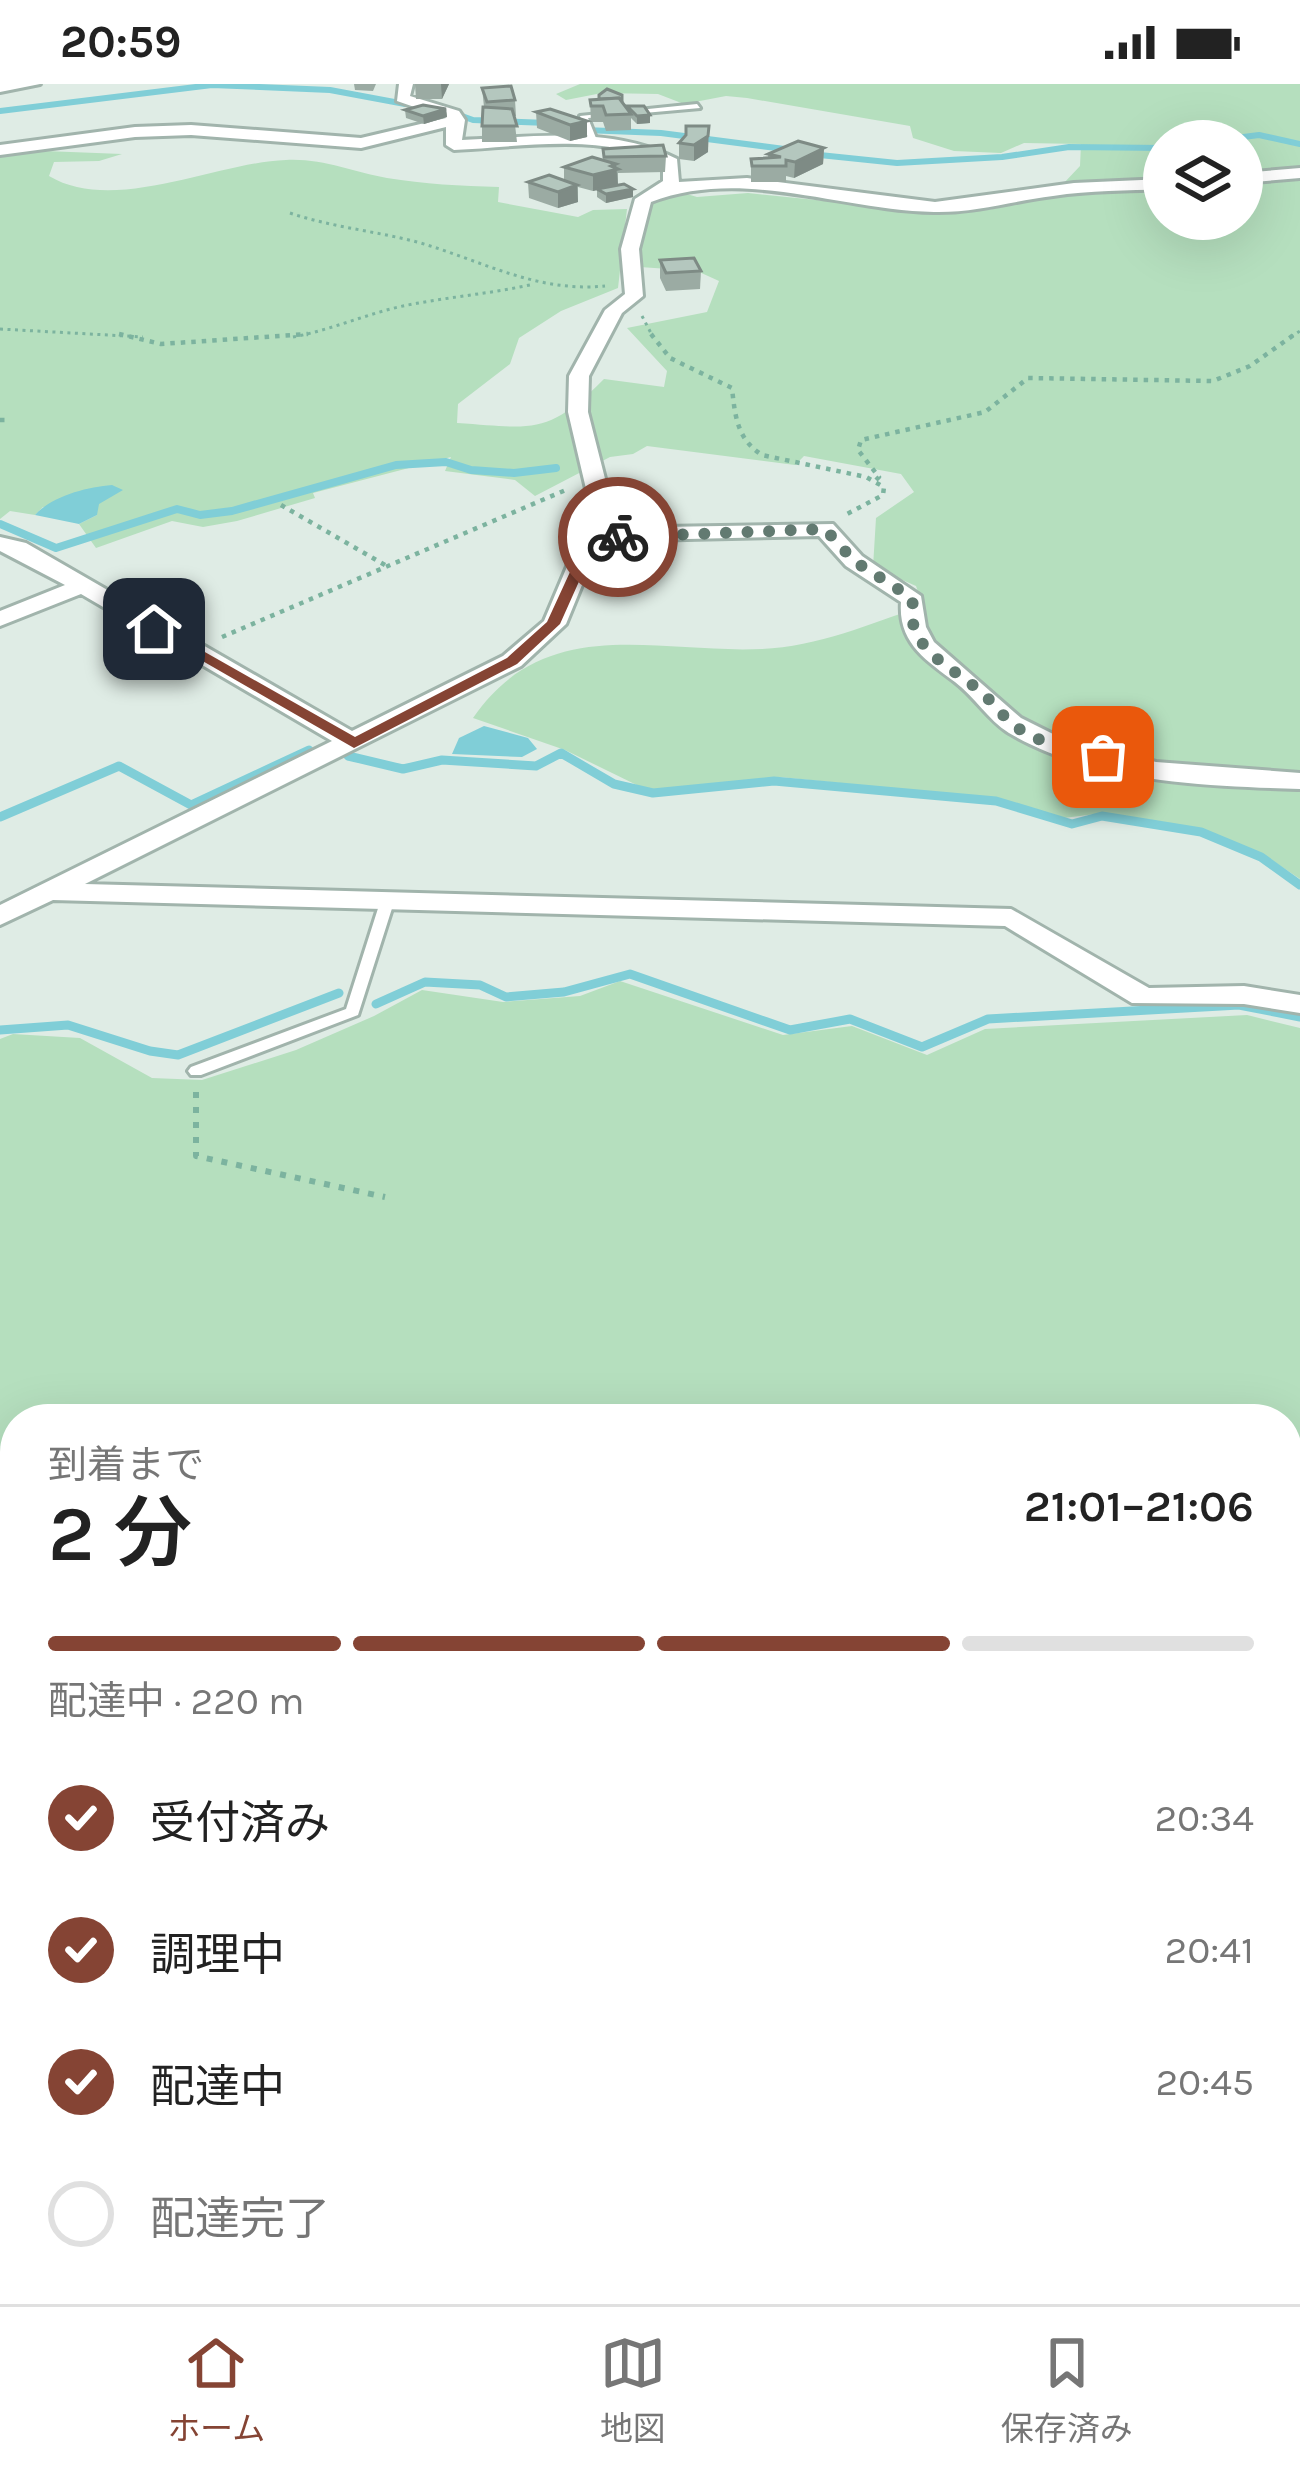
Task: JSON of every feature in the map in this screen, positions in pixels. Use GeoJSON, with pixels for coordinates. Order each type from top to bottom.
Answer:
{"type":"FeatureCollection","features":[{"type":"Feature","properties":{"kind":"street"},"geometry":{"type":"LineString","coordinates":[[0,88],[33,84]]}},
{"type":"Feature","properties":{"kind":"street"},"geometry":{"type":"LineString","coordinates":[[406,84],[402,98],[444,109],[457,120]]}},
{"type":"Feature","properties":{"kind":"street"},"geometry":{"type":"LineString","coordinates":[[0,916],[512,661],[554,624],[602,510],[578,412],[579,376],[614,310],[633,288],[630,248],[643,199],[671,182],[674,167],[663,155],[592,135],[454,145],[457,120]]}},
{"type":"Feature","properties":{"kind":"street"},"geometry":{"type":"LineString","coordinates":[[0,150],[172,131],[277,133],[361,143],[457,120]]}},
{"type":"Feature","properties":{"kind":"street"},"geometry":{"type":"LineString","coordinates":[[1263,176],[1300,173]]}},
{"type":"Feature","properties":{"kind":"street"},"geometry":{"type":"LineString","coordinates":[[664,188],[774,186],[931,207],[971,206],[1078,188],[1143,185]]}},
{"type":"Feature","properties":{"kind":"street"},"geometry":{"type":"LineString","coordinates":[[593,535],[825,529],[854,561],[913,601],[909,620],[920,644],[998,706],[1015,726],[1064,748],[1142,767],[1300,781]]}},
{"type":"Feature","properties":{"kind":"street"},"geometry":{"type":"LineString","coordinates":[[0,544],[18,548],[354,743]]}},
{"type":"Feature","properties":{"kind":"street"},"geometry":{"type":"LineString","coordinates":[[0,619],[82,586]]}},
{"type":"Feature","properties":{"kind":"street"},"geometry":{"type":"LineString","coordinates":[[46,892],[1011,918],[1143,997],[1244,995],[1300,1004]]}},
{"type":"Feature","properties":{"kind":"lane"},"geometry":{"type":"LineString","coordinates":[[592,135],[584,116],[592,113],[697,106]]}},
{"type":"Feature","properties":{"kind":"lane"},"geometry":{"type":"LineString","coordinates":[[196,1071],[353,1012],[388,899]]}},
{"type":"Feature","properties":{"kind":"path"},"geometry":{"type":"LineString","coordinates":[[290,213],[322,225],[411,240],[534,284],[633,288],[659,350],[695,375],[732,388],[739,435],[748,447],[762,455],[876,480],[884,487],[883,495],[825,529]]}},
{"type":"Feature","properties":{"kind":"path"},"geometry":{"type":"LineString","coordinates":[[0,329],[137,335],[160,344],[284,339],[339,328],[401,306],[472,298],[534,284]]}},
{"type":"Feature","properties":{"kind":"path"},"geometry":{"type":"LineString","coordinates":[[876,480],[879,477],[858,450],[861,440],[986,412],[1028,378],[1213,381],[1250,366],[1300,331]]}},
{"type":"Feature","properties":{"kind":"path"},"geometry":{"type":"LineString","coordinates":[[190,650],[594,479]]}},
{"type":"Feature","properties":{"kind":"path"},"geometry":{"type":"LineString","coordinates":[[281,505],[385,565]]}},
{"type":"Feature","properties":{"kind":"path"},"geometry":{"type":"LineString","coordinates":[[196,1071],[196,1156],[385,1197]]}},
{"type":"Feature","properties":{"kind":"green space"},"geometry":{"type":"Polygon","coordinates":[[[580,84],[1300,84],[1300,879],[1264,855],[1203,829],[1103,813],[1064,818],[998,799],[780,777],[649,791],[565,750],[473,718],[502,685],[534,663],[569,651],[643,645],[783,647],[844,633],[923,606],[916,586],[873,567],[876,518],[914,492],[901,474],[804,456],[795,465],[647,446],[633,454],[610,457],[535,496],[515,480],[445,471],[451,457],[313,493],[315,498],[237,521],[203,527],[172,521],[96,548],[79,524],[97,515],[43,507],[35,515],[10,511],[0,519],[0,153],[36,147],[122,154],[99,161],[54,162],[49,176],[75,187],[104,190],[299,160],[401,180],[499,187],[498,202],[578,217],[593,210],[627,209],[618,288],[561,311],[519,338],[510,364],[458,404],[457,423],[504,426],[553,419],[604,379],[664,387],[667,371],[627,328],[707,312],[719,281],[697,271],[640,267],[637,242],[648,202],[680,192],[697,197],[748,193],[925,211],[988,210],[1077,191],[1063,184],[1080,166],[1081,144],[1024,143],[1001,153],[954,151],[913,138],[910,126],[747,98],[726,96],[684,104],[658,94],[602,93],[566,100],[556,94],[580,84]]]}},
{"type":"Feature","properties":{"kind":"green space"},"geometry":{"type":"Polygon","coordinates":[[[620,981],[783,1035],[852,1026],[927,1055],[985,1029],[1247,1015],[1300,1028],[1300,1404],[0,1404],[0,1039],[13,1034],[80,1038],[152,1078],[202,1080],[296,1050],[422,990],[503,1002],[580,996],[620,981]]]}},
{"type":"Feature","properties":{"kind":"water"},"geometry":{"type":"Polygon","coordinates":[[[112,485],[123,490],[99,504],[97,515],[79,524],[35,515],[70,494],[112,485]]]}},
{"type":"Feature","properties":{"kind":"water"},"geometry":{"type":"Polygon","coordinates":[[[484,726],[528,738],[537,749],[522,757],[452,754],[459,738],[484,726]]]}},
{"type":"Feature","properties":{"kind":"building"},"geometry":{"type":"Polygon","coordinates":[[[511,86],[515,100],[487,102],[482,88],[511,86]]]}},
{"type":"Feature","properties":{"kind":"building"},"geometry":{"type":"Polygon","coordinates":[[[607,89],[622,95],[622,102],[599,99],[607,89]]]}},
{"type":"Feature","properties":{"kind":"building"},"geometry":{"type":"Polygon","coordinates":[[[619,98],[631,114],[606,115],[603,106],[591,106],[590,100],[619,98]]]}},
{"type":"Feature","properties":{"kind":"building"},"geometry":{"type":"Polygon","coordinates":[[[423,105],[446,109],[423,116],[405,110],[423,105]]]}},
{"type":"Feature","properties":{"kind":"building"},"geometry":{"type":"Polygon","coordinates":[[[627,106],[644,106],[650,115],[637,116],[627,106]]]}},
{"type":"Feature","properties":{"kind":"building"},"geometry":{"type":"Polygon","coordinates":[[[483,107],[512,109],[517,126],[482,126],[483,107]]]}},
{"type":"Feature","properties":{"kind":"building"},"geometry":{"type":"Polygon","coordinates":[[[550,109],[587,121],[570,125],[536,112],[550,109]]]}},
{"type":"Feature","properties":{"kind":"building"},"geometry":{"type":"Polygon","coordinates":[[[686,126],[709,126],[708,136],[694,145],[679,143],[686,126]]]}},
{"type":"Feature","properties":{"kind":"building"},"geometry":{"type":"Polygon","coordinates":[[[798,141],[824,148],[795,162],[786,160],[786,166],[752,166],[751,159],[781,157],[768,154],[798,141]]]}},
{"type":"Feature","properties":{"kind":"building"},"geometry":{"type":"Polygon","coordinates":[[[663,145],[666,156],[604,157],[603,149],[663,145]]]}},
{"type":"Feature","properties":{"kind":"building"},"geometry":{"type":"Polygon","coordinates":[[[592,157],[616,164],[611,166],[618,169],[593,175],[564,167],[592,157]]]}},
{"type":"Feature","properties":{"kind":"building"},"geometry":{"type":"Polygon","coordinates":[[[549,175],[577,185],[558,192],[528,182],[549,175]]]}},
{"type":"Feature","properties":{"kind":"building"},"geometry":{"type":"Polygon","coordinates":[[[624,184],[633,189],[606,194],[597,189],[624,184]]]}},
{"type":"Feature","properties":{"kind":"building"},"geometry":{"type":"Polygon","coordinates":[[[694,258],[701,271],[666,273],[660,260],[694,258]]]}},
{"type":"Feature","properties":{"kind":"waterway"},"geometry":{"type":"LineString","coordinates":[[0,111],[212,85],[330,90],[405,104]]}},
{"type":"Feature","properties":{"kind":"waterway"},"geometry":{"type":"LineString","coordinates":[[426,103],[473,120],[548,123]]}},
{"type":"Feature","properties":{"kind":"waterway"},"geometry":{"type":"LineString","coordinates":[[584,130],[661,133],[792,150]]}},
{"type":"Feature","properties":{"kind":"waterway"},"geometry":{"type":"LineString","coordinates":[[1263,136],[1300,144]]}},
{"type":"Feature","properties":{"kind":"waterway"},"geometry":{"type":"LineString","coordinates":[[810,154],[897,163],[1002,157],[1069,147],[1143,148]]}},
{"type":"Feature","properties":{"kind":"waterway"},"geometry":{"type":"LineString","coordinates":[[0,524],[56,548],[177,509],[200,515],[232,511],[396,465],[446,462],[471,470],[514,473],[556,468]]}},
{"type":"Feature","properties":{"kind":"waterway"},"geometry":{"type":"LineString","coordinates":[[0,817],[119,766],[191,805],[309,750]]}},
{"type":"Feature","properties":{"kind":"waterway"},"geometry":{"type":"LineString","coordinates":[[348,756],[403,769],[442,760],[536,766],[561,753],[614,784],[653,793],[774,781],[996,801],[1072,824],[1102,816],[1201,832],[1261,857],[1300,885]]}},
{"type":"Feature","properties":{"kind":"waterway"},"geometry":{"type":"LineString","coordinates":[[376,1004],[425,982],[480,985],[506,997],[564,992],[630,974],[790,1030],[850,1019],[922,1047],[988,1019],[1239,1005],[1300,1017]]}},
{"type":"Feature","properties":{"kind":"waterway"},"geometry":{"type":"LineString","coordinates":[[0,1030],[68,1025],[178,1055],[339,993]]}},
{"type":"Feature","properties":{"kind":"way so far"},"geometry":{"type":"LineString","coordinates":[[618,537],[825,529],[854,561],[913,601],[909,620],[920,644],[998,706],[1015,726],[1064,748],[1103,757]]}},
{"type":"Feature","properties":{"kind":"route"},"geometry":{"type":"LineString","coordinates":[[154,629],[354,743],[512,661],[554,624],[593,535],[618,537]]}}]}
